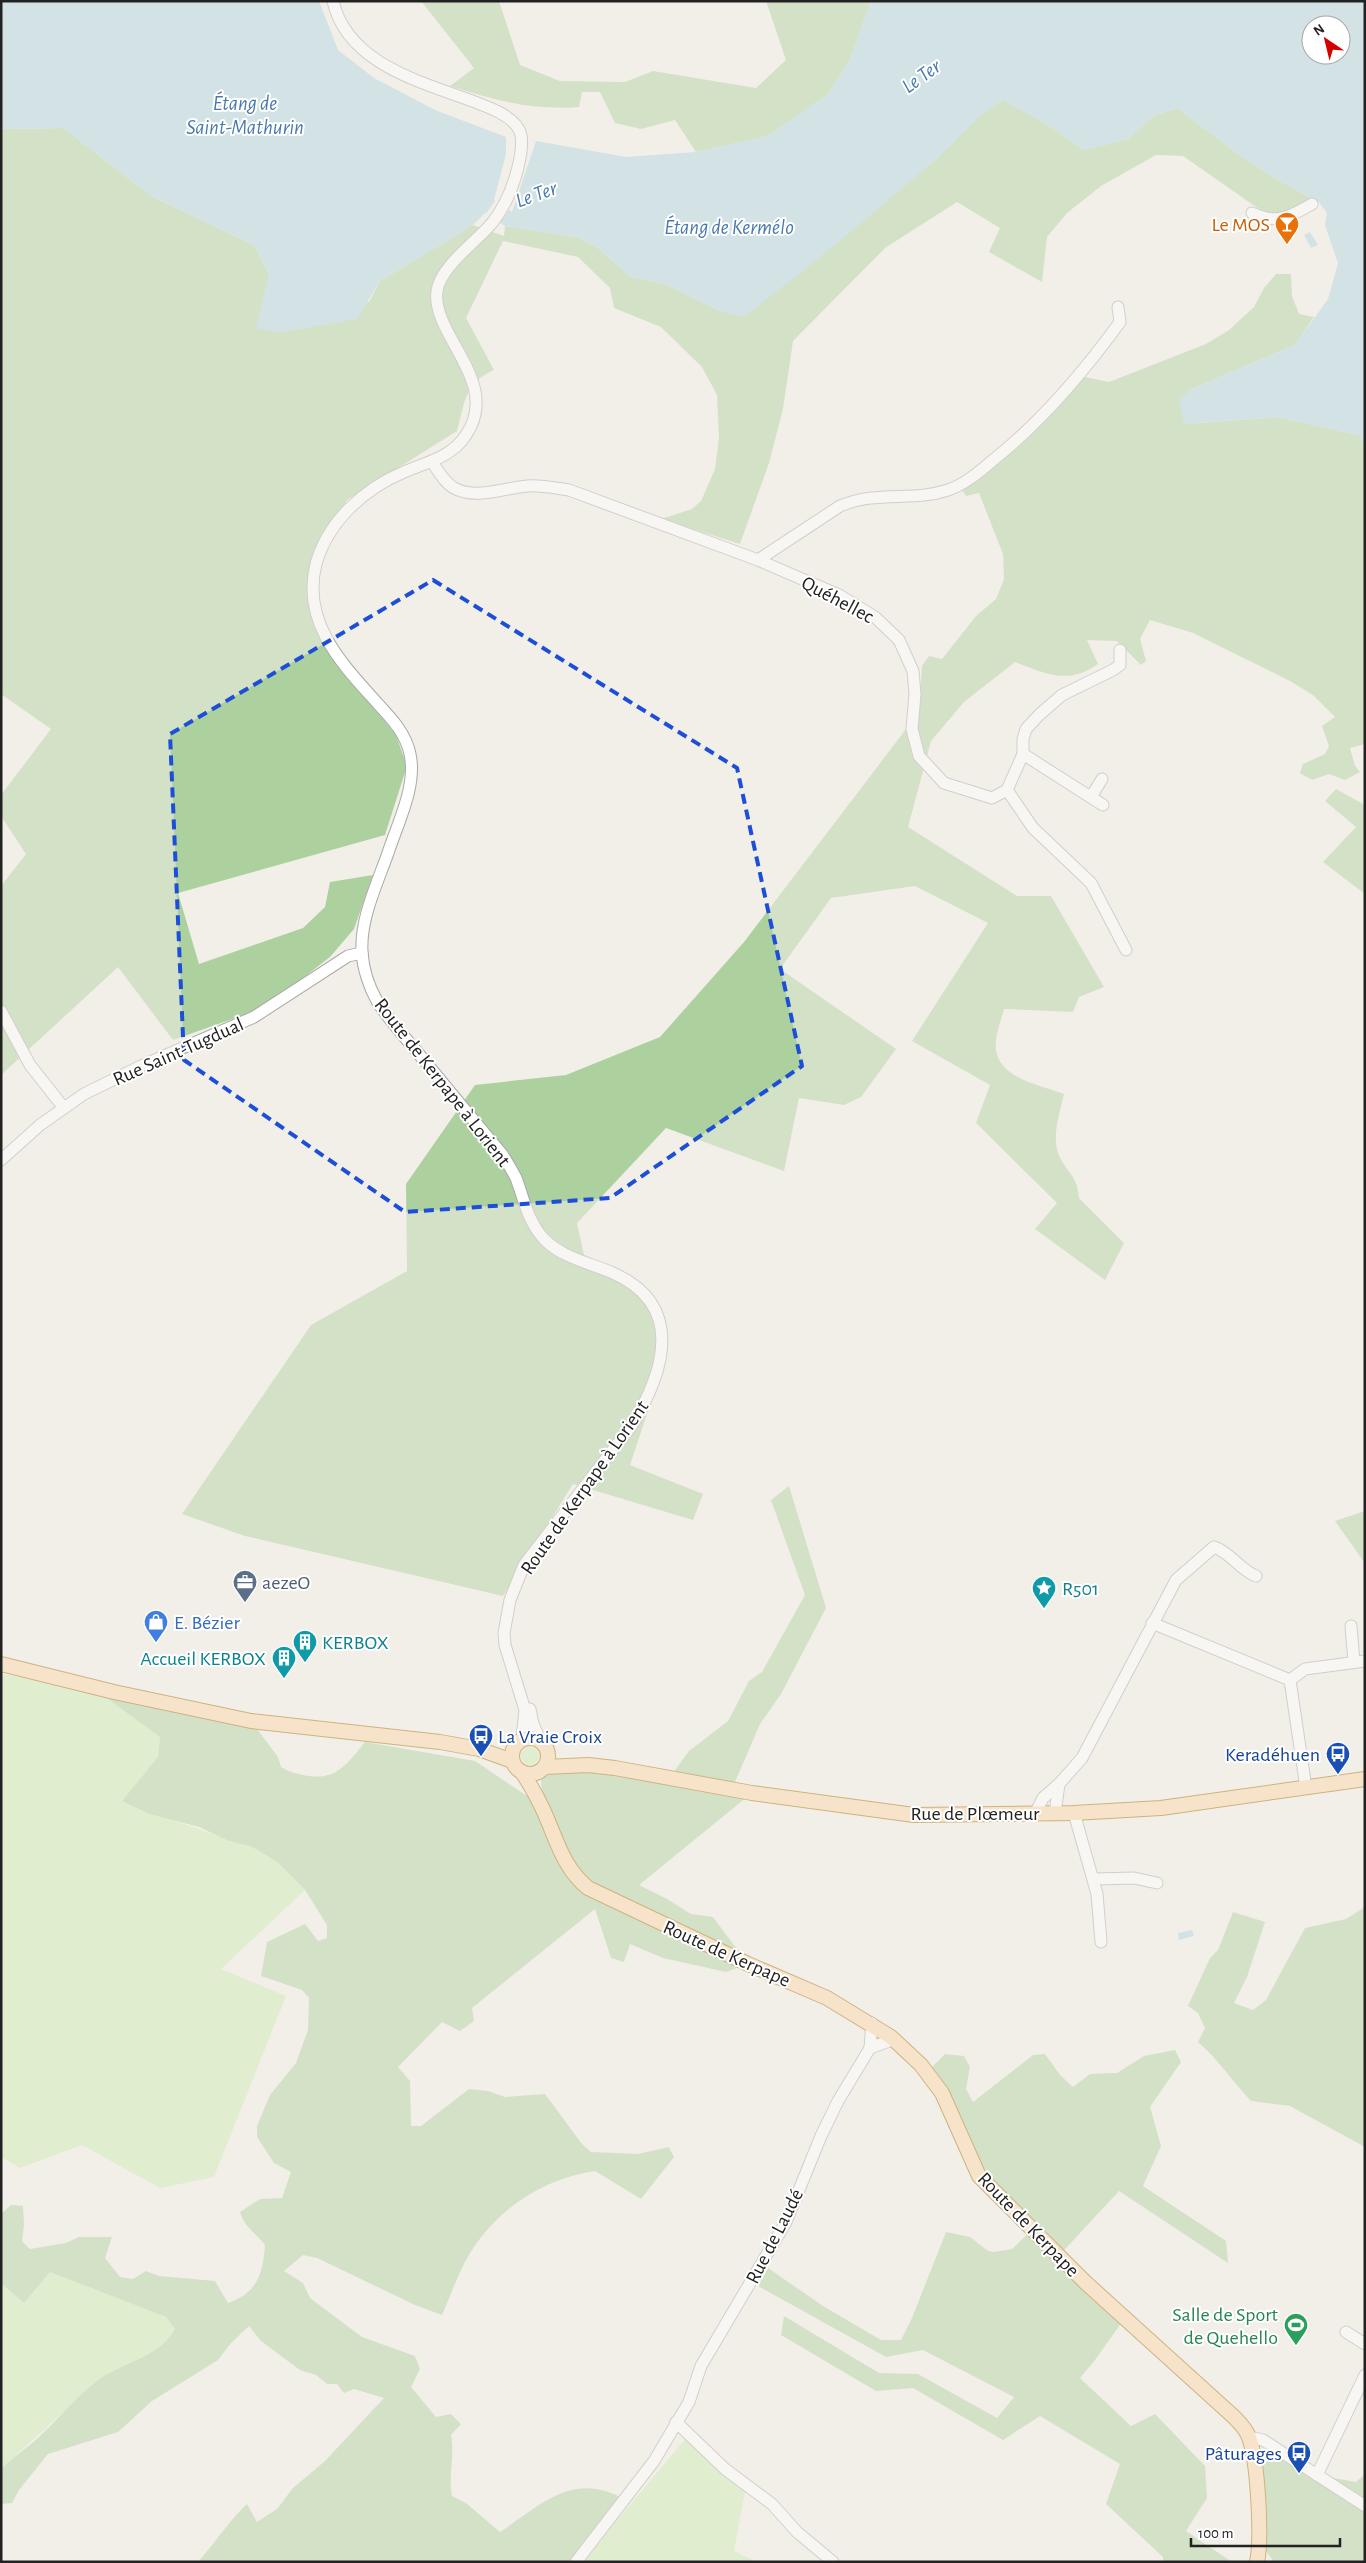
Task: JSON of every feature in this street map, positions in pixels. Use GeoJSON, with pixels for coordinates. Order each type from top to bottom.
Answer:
{"type":"FeatureCollection","features":[{"type":"Feature","properties":{"kind":"main road"},"geometry":{"type":"LineString","coordinates":[[1,1664],[114,1692],[250,1721],[479,1748],[512,1761],[522,1772],[534,1774],[542,1770],[548,1762],[544,1744],[528,1738],[479,1748]]}},
{"type":"Feature","properties":{"kind":"main road"},"geometry":{"type":"LineString","coordinates":[[512,1761],[513,1749],[519,1741]]}},
{"type":"Feature","properties":{"kind":"main road","name":"Rue de Plœmeur"},"geometry":{"type":"LineString","coordinates":[[544,1744],[588,1765]]}},
{"type":"Feature","properties":{"kind":"main road","name":"Rue de Plœmeur"},"geometry":{"type":"LineString","coordinates":[[542,1770],[588,1765],[615,1768],[823,1804],[914,1815],[1055,1814],[1161,1808],[1365,1779]]}},
{"type":"Feature","properties":{"kind":"main road","name":"Route de Kerpape"},"geometry":{"type":"LineString","coordinates":[[540,1803],[537,1790],[542,1770]]}},
{"type":"Feature","properties":{"kind":"main road","name":"Route de Kerpape"},"geometry":{"type":"LineString","coordinates":[[522,1772],[540,1803],[565,1861],[573,1873],[588,1888],[748,1964],[827,1998],[872,2023],[892,2037],[922,2065],[942,2093],[979,2176],[1086,2282],[1234,2417],[1249,2437],[1259,2516],[1260,2542],[1257,2562]]}},
{"type":"Feature","properties":{"kind":"street","name":"Route de Kerpape à Lorient"},"geometry":{"type":"LineString","coordinates":[[333,1],[336,15],[352,41],[377,63],[442,91],[497,109],[512,119],[520,131],[521,151],[513,185],[505,204],[494,221],[447,269],[440,280],[436,292],[440,312],[465,363],[476,399],[473,422],[464,440],[444,456],[385,482],[355,503],[333,528],[324,542],[313,580],[315,610],[322,634],[348,670],[395,723],[405,740],[411,757],[410,787],[365,921],[362,953],[368,982],[377,1001],[502,1154],[515,1176],[530,1219],[543,1238],[566,1254],[632,1284],[650,1301],[659,1321],[663,1352],[646,1402],[632,1425],[524,1565],[510,1600],[504,1633],[505,1644],[525,1710],[519,1741]]}},
{"type":"Feature","properties":{"kind":"street"},"geometry":{"type":"LineString","coordinates":[[1252,213],[1266,220],[1289,217],[1312,204]]}},
{"type":"Feature","properties":{"kind":"street"},"geometry":{"type":"LineString","coordinates":[[758,560],[840,506],[852,501],[883,495],[933,493],[957,486],[971,478],[1040,420],[1120,322],[1118,307]]}},
{"type":"Feature","properties":{"kind":"street","name":"Quéhellec"},"geometry":{"type":"LineString","coordinates":[[432,462],[452,487],[460,491],[479,493],[544,486],[569,490],[758,560],[839,596],[875,617],[899,640],[913,670],[915,694],[912,729],[919,756],[944,783],[992,798],[1007,790]]}},
{"type":"Feature","properties":{"kind":"street"},"geometry":{"type":"LineString","coordinates":[[1120,650],[1120,664],[1113,670],[1062,694],[1026,729],[1023,738],[1022,754],[1007,790],[1033,828],[1091,883],[1126,950]]}},
{"type":"Feature","properties":{"kind":"street"},"geometry":{"type":"LineString","coordinates":[[1022,754],[1102,805]]}},
{"type":"Feature","properties":{"kind":"street"},"geometry":{"type":"LineString","coordinates":[[1091,797],[1102,779]]}},
{"type":"Feature","properties":{"kind":"street","name":"Rue Saint-Tugdual"},"geometry":{"type":"LineString","coordinates":[[1,1160],[40,1125],[84,1094],[141,1066],[254,1017],[348,956],[362,953]]}},
{"type":"Feature","properties":{"kind":"street"},"geometry":{"type":"LineString","coordinates":[[1,1011],[30,1065],[64,1108]]}},
{"type":"Feature","properties":{"kind":"street"},"geometry":{"type":"LineString","coordinates":[[1035,1814],[1043,1798],[1059,1784],[1082,1758],[1090,1745],[1176,1580],[1214,1547],[1220,1549],[1245,1571],[1256,1576]]}},
{"type":"Feature","properties":{"kind":"street","name":"Route de Kerpape à Lorient"},"geometry":{"type":"LineString","coordinates":[[508,1613],[511,1644],[516,1666],[528,1698],[533,1724],[544,1744]]}},
{"type":"Feature","properties":{"kind":"street"},"geometry":{"type":"LineString","coordinates":[[1152,1623],[1290,1680]]}},
{"type":"Feature","properties":{"kind":"street"},"geometry":{"type":"LineString","coordinates":[[1290,1680],[1305,1669],[1360,1662],[1350,1626]]}},
{"type":"Feature","properties":{"kind":"street"},"geometry":{"type":"LineString","coordinates":[[1290,1680],[1306,1788]]}},
{"type":"Feature","properties":{"kind":"street"},"geometry":{"type":"LineString","coordinates":[[1055,1814],[1059,1784]]}},
{"type":"Feature","properties":{"kind":"street"},"geometry":{"type":"LineString","coordinates":[[1074,1813],[1094,1879],[1101,1942]]}},
{"type":"Feature","properties":{"kind":"street"},"geometry":{"type":"LineString","coordinates":[[1094,1879],[1134,1878],[1157,1883]]}},
{"type":"Feature","properties":{"kind":"street","name":"Rue de Laudé"},"geometry":{"type":"LineString","coordinates":[[576,2562],[654,2460],[689,2402],[701,2366],[786,2222],[821,2136],[838,2101],[870,2048],[872,2023]]}},
{"type":"Feature","properties":{"kind":"street"},"geometry":{"type":"LineString","coordinates":[[870,2048],[889,2041],[892,2037]]}},
{"type":"Feature","properties":{"kind":"street"},"geometry":{"type":"LineString","coordinates":[[1346,2332],[1365,2344]]}},
{"type":"Feature","properties":{"kind":"street"},"geometry":{"type":"LineString","coordinates":[[1317,2475],[1365,2375]]}},
{"type":"Feature","properties":{"kind":"street"},"geometry":{"type":"LineString","coordinates":[[676,2422],[725,2469],[772,2504],[797,2532],[833,2562]]}},
{"type":"Feature","properties":{"kind":"street"},"geometry":{"type":"LineString","coordinates":[[1249,2437],[1263,2440],[1365,2506]]}},
{"type":"Feature","properties":{"kind":"street"},"geometry":{"type":"LineString","coordinates":[[1252,2454],[1276,2450]]}},
{"type":"Feature","properties":{"kind":"highlighted area"},"geometry":{"type":"Polygon","coordinates":[[[433,580],[737,768],[802,1066],[610,1198],[405,1212],[184,1060],[170,734],[433,580]]]}},
{"type":"Feature","properties":{"kind":"green space"},"geometry":{"type":"Polygon","coordinates":[[[421,1],[499,1],[520,65],[560,81],[625,82],[653,71],[756,88],[786,60],[766,1],[871,1],[850,59],[828,94],[768,136],[696,152],[675,120],[641,129],[615,123],[600,92],[582,92],[579,107],[562,108],[529,106],[498,100],[450,86],[474,68],[421,1]]]}},
{"type":"Feature","properties":{"kind":"green space"},"geometry":{"type":"Polygon","coordinates":[[[1003,100],[1045,123],[1084,150],[1128,139],[1153,116],[1177,108],[1245,159],[1317,201],[1306,203],[1289,217],[1269,216],[1183,156],[1156,155],[1101,186],[1067,213],[1047,237],[1042,282],[989,252],[1000,228],[957,202],[885,248],[793,341],[783,409],[769,463],[740,544],[661,519],[692,509],[701,501],[715,469],[719,438],[717,395],[702,367],[661,327],[614,308],[610,288],[578,257],[503,241],[466,318],[494,370],[484,375],[471,388],[464,403],[457,431],[347,500],[309,573],[317,628],[368,701],[396,735],[407,766],[385,835],[178,893],[199,964],[303,928],[325,907],[330,882],[373,875],[354,929],[330,957],[286,991],[255,1011],[173,1040],[118,967],[1,1075],[1,886],[26,854],[1,816],[1,795],[51,729],[1,694],[1,129],[63,128],[153,197],[254,245],[269,275],[257,327],[369,302],[380,281],[473,225],[504,236],[505,226],[577,237],[598,248],[631,277],[665,284],[722,312],[934,161],[983,112],[1003,100]]]}},
{"type":"Feature","properties":{"kind":"green space"},"geometry":{"type":"Polygon","coordinates":[[[1276,274],[1291,274],[1292,296],[1299,314],[1314,317],[1295,345],[1189,390],[1184,424],[1277,417],[1359,435],[1365,442],[1365,744],[1350,748],[1355,766],[1360,772],[1345,780],[1329,774],[1312,780],[1300,773],[1303,764],[1325,754],[1329,746],[1322,726],[1335,717],[1314,696],[1292,682],[1193,633],[1150,620],[1140,639],[1146,661],[1141,665],[1117,641],[1087,640],[1098,664],[1087,670],[1067,676],[1057,675],[1015,662],[964,702],[931,741],[908,827],[1017,896],[1051,896],[1104,987],[1079,997],[1073,1012],[1004,1009],[997,1035],[996,1050],[999,1060],[1013,1074],[1033,1084],[1064,1094],[1056,1131],[1058,1153],[1074,1179],[1079,1198],[1124,1243],[1105,1280],[1035,1229],[1057,1203],[976,1123],[990,1085],[912,1041],[988,923],[915,886],[831,898],[780,969],[896,1049],[861,1097],[844,1105],[799,1098],[784,1171],[666,1128],[577,1223],[584,1255],[640,1285],[661,1311],[660,1375],[630,1465],[703,1494],[693,1520],[573,1484],[503,1596],[245,1536],[182,1514],[311,1325],[407,1271],[406,1184],[475,1085],[566,1075],[660,1037],[744,942],[919,712],[922,666],[929,656],[942,659],[976,616],[996,599],[1004,579],[1003,554],[979,493],[966,496],[960,486],[1014,443],[1075,375],[1109,382],[1206,344],[1229,330],[1254,307],[1264,288],[1276,274]]]}},
{"type":"Feature","properties":{"kind":"green space"},"geometry":{"type":"Polygon","coordinates":[[[1336,789],[1365,805],[1365,894],[1323,862],[1356,827],[1325,801],[1336,789]]]}},
{"type":"Feature","properties":{"kind":"green space"},"geometry":{"type":"Polygon","coordinates":[[[789,1486],[826,1608],[781,1694],[760,1724],[732,1789],[752,1793],[639,1885],[691,1914],[713,1917],[748,1964],[726,1972],[663,1958],[630,1944],[624,1962],[611,1958],[595,1909],[472,2008],[474,2021],[460,2031],[442,2022],[398,2067],[410,2081],[411,2126],[421,2126],[469,2089],[488,2091],[505,2097],[545,2094],[582,2144],[591,2152],[638,2154],[669,2147],[674,2157],[641,2199],[595,2171],[553,2183],[533,2192],[515,2204],[483,2234],[471,2252],[460,2272],[442,2315],[415,2305],[317,2258],[303,2255],[284,2271],[303,2283],[310,2298],[362,2337],[415,2356],[420,2369],[411,2387],[436,2417],[451,2414],[461,2424],[451,2435],[452,2496],[466,2503],[500,2532],[544,2502],[559,2494],[573,2490],[589,2488],[606,2491],[624,2499],[576,2562],[198,2562],[247,2504],[257,2522],[277,2509],[293,2488],[325,2461],[384,2398],[354,2389],[344,2393],[337,2384],[327,2384],[316,2375],[300,2370],[261,2341],[249,2326],[231,2343],[218,2360],[152,2401],[118,2432],[48,2454],[19,2490],[12,2503],[1,2504],[1,2469],[37,2439],[97,2381],[160,2347],[175,2329],[166,2317],[50,2272],[24,2303],[1,2283],[1,2214],[11,2205],[23,2206],[24,2225],[22,2241],[30,2249],[66,2243],[79,2237],[112,2237],[105,2258],[120,2277],[133,2279],[146,2271],[159,2276],[215,2281],[228,2303],[246,2294],[257,2281],[265,2245],[247,2226],[240,2212],[260,2199],[282,2198],[291,2172],[274,2163],[257,2137],[257,2126],[270,2095],[296,2063],[308,2030],[309,1998],[302,1990],[261,1976],[267,1942],[305,1924],[318,1941],[327,1938],[327,1925],[305,1890],[276,1861],[252,1847],[227,1840],[199,1827],[149,1814],[122,1801],[158,1757],[160,1737],[90,1686],[251,1721],[278,1757],[281,1767],[292,1772],[314,1777],[332,1774],[339,1770],[365,1742],[475,1761],[533,1800],[542,1796],[541,1779],[554,1773],[569,1770],[604,1769],[670,1777],[689,1751],[728,1721],[749,1681],[762,1672],[805,1595],[771,1500],[789,1486]]]}},
{"type":"Feature","properties":{"kind":"green space"},"geometry":{"type":"Polygon","coordinates":[[[1365,1511],[1365,1562],[1364,1562],[1335,1521],[1365,1511]]]}},
{"type":"Feature","properties":{"kind":"green space"},"geometry":{"type":"Polygon","coordinates":[[[1,1674],[90,1686],[160,1737],[158,1757],[123,1801],[149,1814],[252,1847],[276,1861],[305,1890],[221,1969],[286,1996],[214,2177],[160,2188],[82,2145],[20,2168],[1,2157],[1,1674]]]}},
{"type":"Feature","properties":{"kind":"green space"},"geometry":{"type":"Polygon","coordinates":[[[526,1747],[534,1747],[539,1752],[537,1763],[526,1765],[521,1760],[521,1752],[526,1747]]]}},
{"type":"Feature","properties":{"kind":"green space"},"geometry":{"type":"Polygon","coordinates":[[[1365,1907],[1365,2147],[1290,2106],[1251,2101],[1198,2042],[1205,2028],[1198,2013],[1188,2006],[1210,1958],[1218,1950],[1233,1912],[1265,1922],[1247,1977],[1234,2003],[1253,2010],[1266,2000],[1305,1928],[1346,1919],[1365,1907]]]}},
{"type":"Feature","properties":{"kind":"green space"},"geometry":{"type":"Polygon","coordinates":[[[1175,2050],[1181,2062],[1150,2107],[1161,2146],[1143,2186],[1226,2241],[1228,2263],[1119,2191],[1055,2260],[1122,2322],[1080,2378],[1131,2426],[1155,2414],[1205,2466],[1207,2498],[1186,2531],[1232,2562],[1163,2562],[1163,2557],[1106,2504],[1120,2464],[1040,2416],[1003,2440],[913,2388],[876,2391],[781,2335],[784,2316],[879,2373],[918,2374],[997,2418],[1014,2397],[923,2350],[886,2357],[758,2286],[768,2268],[823,2306],[881,2340],[901,2340],[912,2318],[946,2232],[970,2237],[988,2251],[994,2252],[1012,2249],[1037,2225],[992,2180],[976,2158],[965,2134],[958,2110],[932,2067],[945,2054],[964,2056],[970,2067],[966,2089],[973,2102],[1033,2055],[1045,2054],[1060,2075],[1073,2087],[1090,2074],[1117,2073],[1144,2056],[1175,2050]]]}},
{"type":"Feature","properties":{"kind":"green space"},"geometry":{"type":"Polygon","coordinates":[[[50,2272],[166,2317],[175,2329],[169,2339],[147,2356],[97,2381],[1,2469],[1,2283],[24,2303],[50,2272]]]}},
{"type":"Feature","properties":{"kind":"green space"},"geometry":{"type":"Polygon","coordinates":[[[686,2438],[745,2492],[734,2551],[757,2562],[582,2562],[686,2438]]]}},
{"type":"Feature","properties":{"kind":"green space"},"geometry":{"type":"Polygon","coordinates":[[[1286,2455],[1317,2475],[1356,2482],[1365,2474],[1365,2562],[1274,2562],[1260,2543],[1263,2465],[1268,2460],[1286,2455]]]}},
{"type":"Feature","properties":{"kind":"water"},"geometry":{"type":"Polygon","coordinates":[[[1,1],[319,1],[338,50],[374,78],[435,110],[506,137],[506,154],[494,200],[512,212],[536,141],[626,157],[696,152],[768,136],[828,94],[850,59],[871,1],[1365,1],[1365,442],[1359,435],[1277,417],[1184,424],[1179,401],[1189,390],[1295,345],[1328,299],[1338,263],[1325,225],[1327,213],[1319,202],[1245,159],[1177,108],[1153,116],[1128,139],[1084,150],[1045,123],[1003,100],[983,114],[941,155],[862,222],[743,317],[722,312],[665,284],[631,277],[598,248],[577,237],[505,226],[485,213],[473,225],[380,281],[357,319],[278,333],[256,328],[269,275],[254,245],[153,197],[63,128],[1,129],[1,1]]]}},
{"type":"Feature","properties":{"kind":"water"},"geometry":{"type":"Polygon","coordinates":[[[1310,232],[1318,245],[1311,248],[1304,235],[1310,232]]]}},
{"type":"Feature","properties":{"kind":"water"},"geometry":{"type":"Polygon","coordinates":[[[1192,1930],[1194,1936],[1179,1940],[1178,1933],[1192,1930]]]}},
{"type":"Feature","properties":{"kind":"pier"},"geometry":{"type":"Polygon","coordinates":[[[497,198],[510,208],[499,225],[485,215],[497,198]]]}},
{"type":"Feature","properties":{"kind":"place","name":"Le MOS"},"geometry":{"type":"Point","coordinates":[1287,245]}},
{"type":"Feature","properties":{"kind":"place","name":"aezeO"},"geometry":{"type":"Point","coordinates":[245,1603]}},
{"type":"Feature","properties":{"kind":"place","name":"R501"},"geometry":{"type":"Point","coordinates":[1044,1609]}},
{"type":"Feature","properties":{"kind":"place","name":"E. Bézier"},"geometry":{"type":"Point","coordinates":[156,1643]}},
{"type":"Feature","properties":{"kind":"place","name":"KERBOX"},"geometry":{"type":"Point","coordinates":[305,1663]}},
{"type":"Feature","properties":{"kind":"place","name":"Accueil KERBOX"},"geometry":{"type":"Point","coordinates":[284,1679]}},
{"type":"Feature","properties":{"kind":"place","name":"La Vraie Croix"},"geometry":{"type":"Point","coordinates":[481,1757]}},
{"type":"Feature","properties":{"kind":"place","name":"Keradéhuen"},"geometry":{"type":"Point","coordinates":[1338,1775]}},
{"type":"Feature","properties":{"kind":"place","name":"Salle de Sport de Quehello"},"geometry":{"type":"Point","coordinates":[1296,2346]}},
{"type":"Feature","properties":{"kind":"place","name":"Pâturages"},"geometry":{"type":"Point","coordinates":[1299,2474]}},
{"type":"Feature","properties":{"kind":"water label","name":"Le Ter"},"geometry":{"type":"Point","coordinates":[921,76]}},
{"type":"Feature","properties":{"kind":"water label","name":"Étang de Saint-Mathurin"},"geometry":{"type":"Point","coordinates":[245,115]}},
{"type":"Feature","properties":{"kind":"water label","name":"Le Ter"},"geometry":{"type":"Point","coordinates":[536,194]}},
{"type":"Feature","properties":{"kind":"water label","name":"Étang de Kermélo"},"geometry":{"type":"Point","coordinates":[729,227]}}]}
